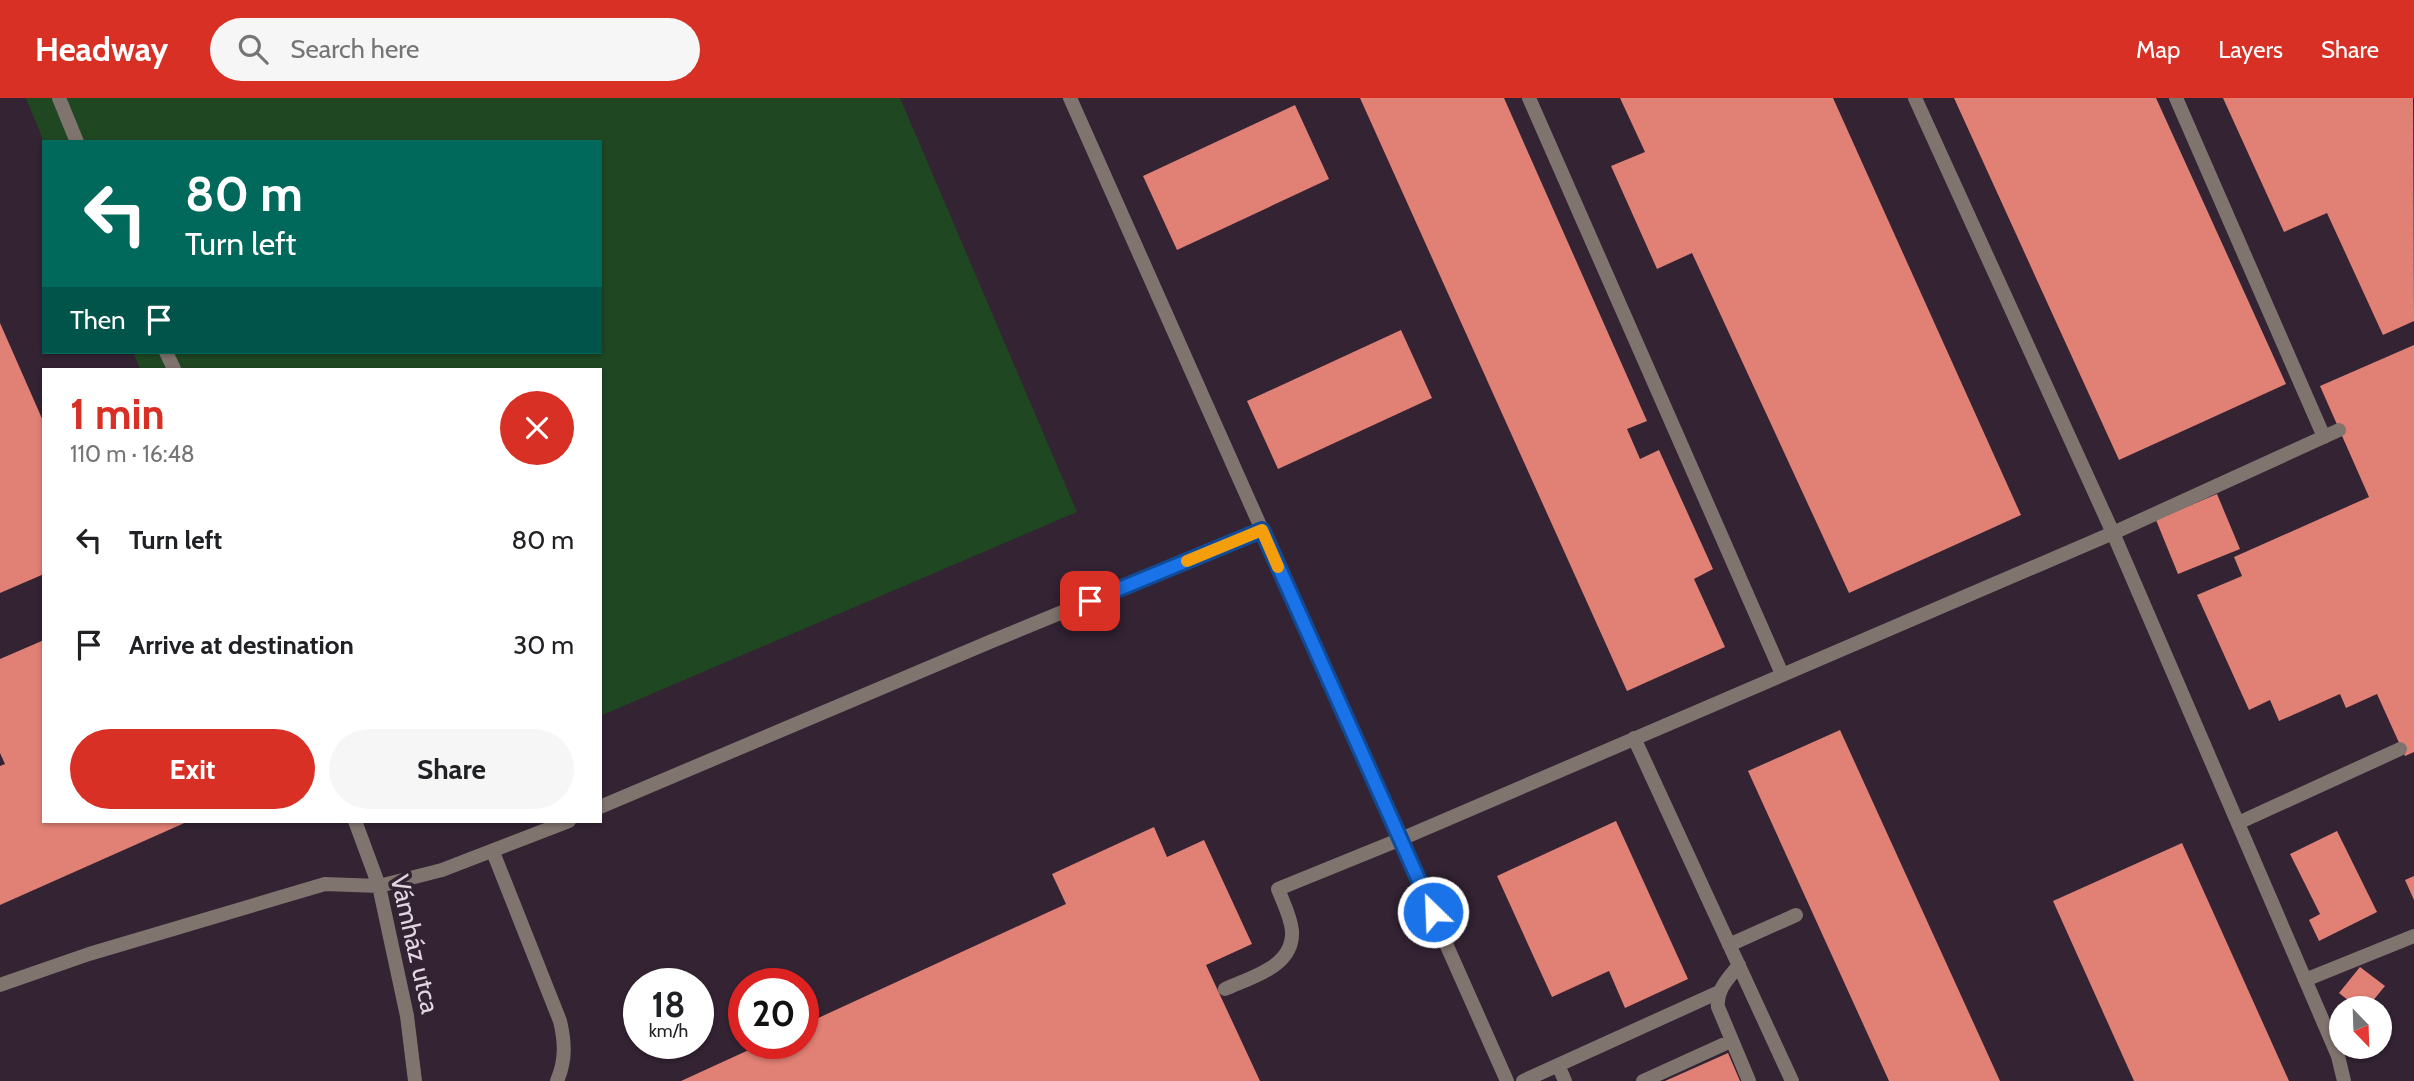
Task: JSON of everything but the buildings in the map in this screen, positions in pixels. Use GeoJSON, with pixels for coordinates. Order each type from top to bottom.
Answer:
{"type":"FeatureCollection","features":[{"type":"Feature","properties":{"kind":"street"},"geometry":{"type":"LineString","coordinates":[[59,98],[76,140]]}},
{"type":"Feature","properties":{"kind":"street"},"geometry":{"type":"LineString","coordinates":[[1070,98],[1507,1081]]}},
{"type":"Feature","properties":{"kind":"street"},"geometry":{"type":"LineString","coordinates":[[1529,98],[1782,674]]}},
{"type":"Feature","properties":{"kind":"street"},"geometry":{"type":"LineString","coordinates":[[1914,98],[2113,533],[2338,1056],[2344,1081]]}},
{"type":"Feature","properties":{"kind":"street"},"geometry":{"type":"LineString","coordinates":[[2176,98],[2324,437]]}},
{"type":"Feature","properties":{"kind":"street"},"geometry":{"type":"LineString","coordinates":[[1225,989],[1274,967],[1284,956],[1292,934],[1278,889],[1401,839],[2113,533],[2339,430]]}},
{"type":"Feature","properties":{"kind":"street"},"geometry":{"type":"LineString","coordinates":[[602,806],[1262,530]]}},
{"type":"Feature","properties":{"kind":"street"},"geometry":{"type":"LineString","coordinates":[[1633,738],[1792,1081]]}},
{"type":"Feature","properties":{"kind":"street"},"geometry":{"type":"LineString","coordinates":[[2238,823],[2400,749]]}},
{"type":"Feature","properties":{"kind":"street","name":"Vámház utca"},"geometry":{"type":"LineString","coordinates":[[356,823],[379,886],[407,1016],[415,1081]]}},
{"type":"Feature","properties":{"kind":"street"},"geometry":{"type":"LineString","coordinates":[[0,985],[89,954],[325,884],[379,886],[442,870],[564,823]]}},
{"type":"Feature","properties":{"kind":"street"},"geometry":{"type":"LineString","coordinates":[[493,852],[559,1021],[565,1046],[557,1081]]}},
{"type":"Feature","properties":{"kind":"street"},"geometry":{"type":"LineString","coordinates":[[1729,945],[1796,915]]}},
{"type":"Feature","properties":{"kind":"street"},"geometry":{"type":"LineString","coordinates":[[2305,980],[2414,936]]}},
{"type":"Feature","properties":{"kind":"street"},"geometry":{"type":"LineString","coordinates":[[1524,1081],[1718,992],[1739,965]]}},
{"type":"Feature","properties":{"kind":"street"},"geometry":{"type":"LineString","coordinates":[[1718,992],[1718,1007],[1749,1081]]}},
{"type":"Feature","properties":{"kind":"street"},"geometry":{"type":"LineString","coordinates":[[1643,1081],[1731,1041]]}},
{"type":"Feature","properties":{"kind":"street"},"geometry":{"type":"LineString","coordinates":[[1558,1065],[1565,1081]]}},
{"type":"Feature","properties":{"kind":"green space"},"geometry":{"type":"Polygon","coordinates":[[[26,98],[900,98],[1077,512],[602,715],[602,368],[140,368],[134,354],[602,354],[602,140],[43,140],[26,98]]]}},
{"type":"Feature","properties":{"kind":"slow traffic"},"geometry":{"type":"LineString","coordinates":[[1187,561],[1262,530],[1278,567]]}},
{"type":"Feature","properties":{"kind":"route"},"geometry":{"type":"LineString","coordinates":[[1090,601],[1262,530],[1433,912]]}}]}
